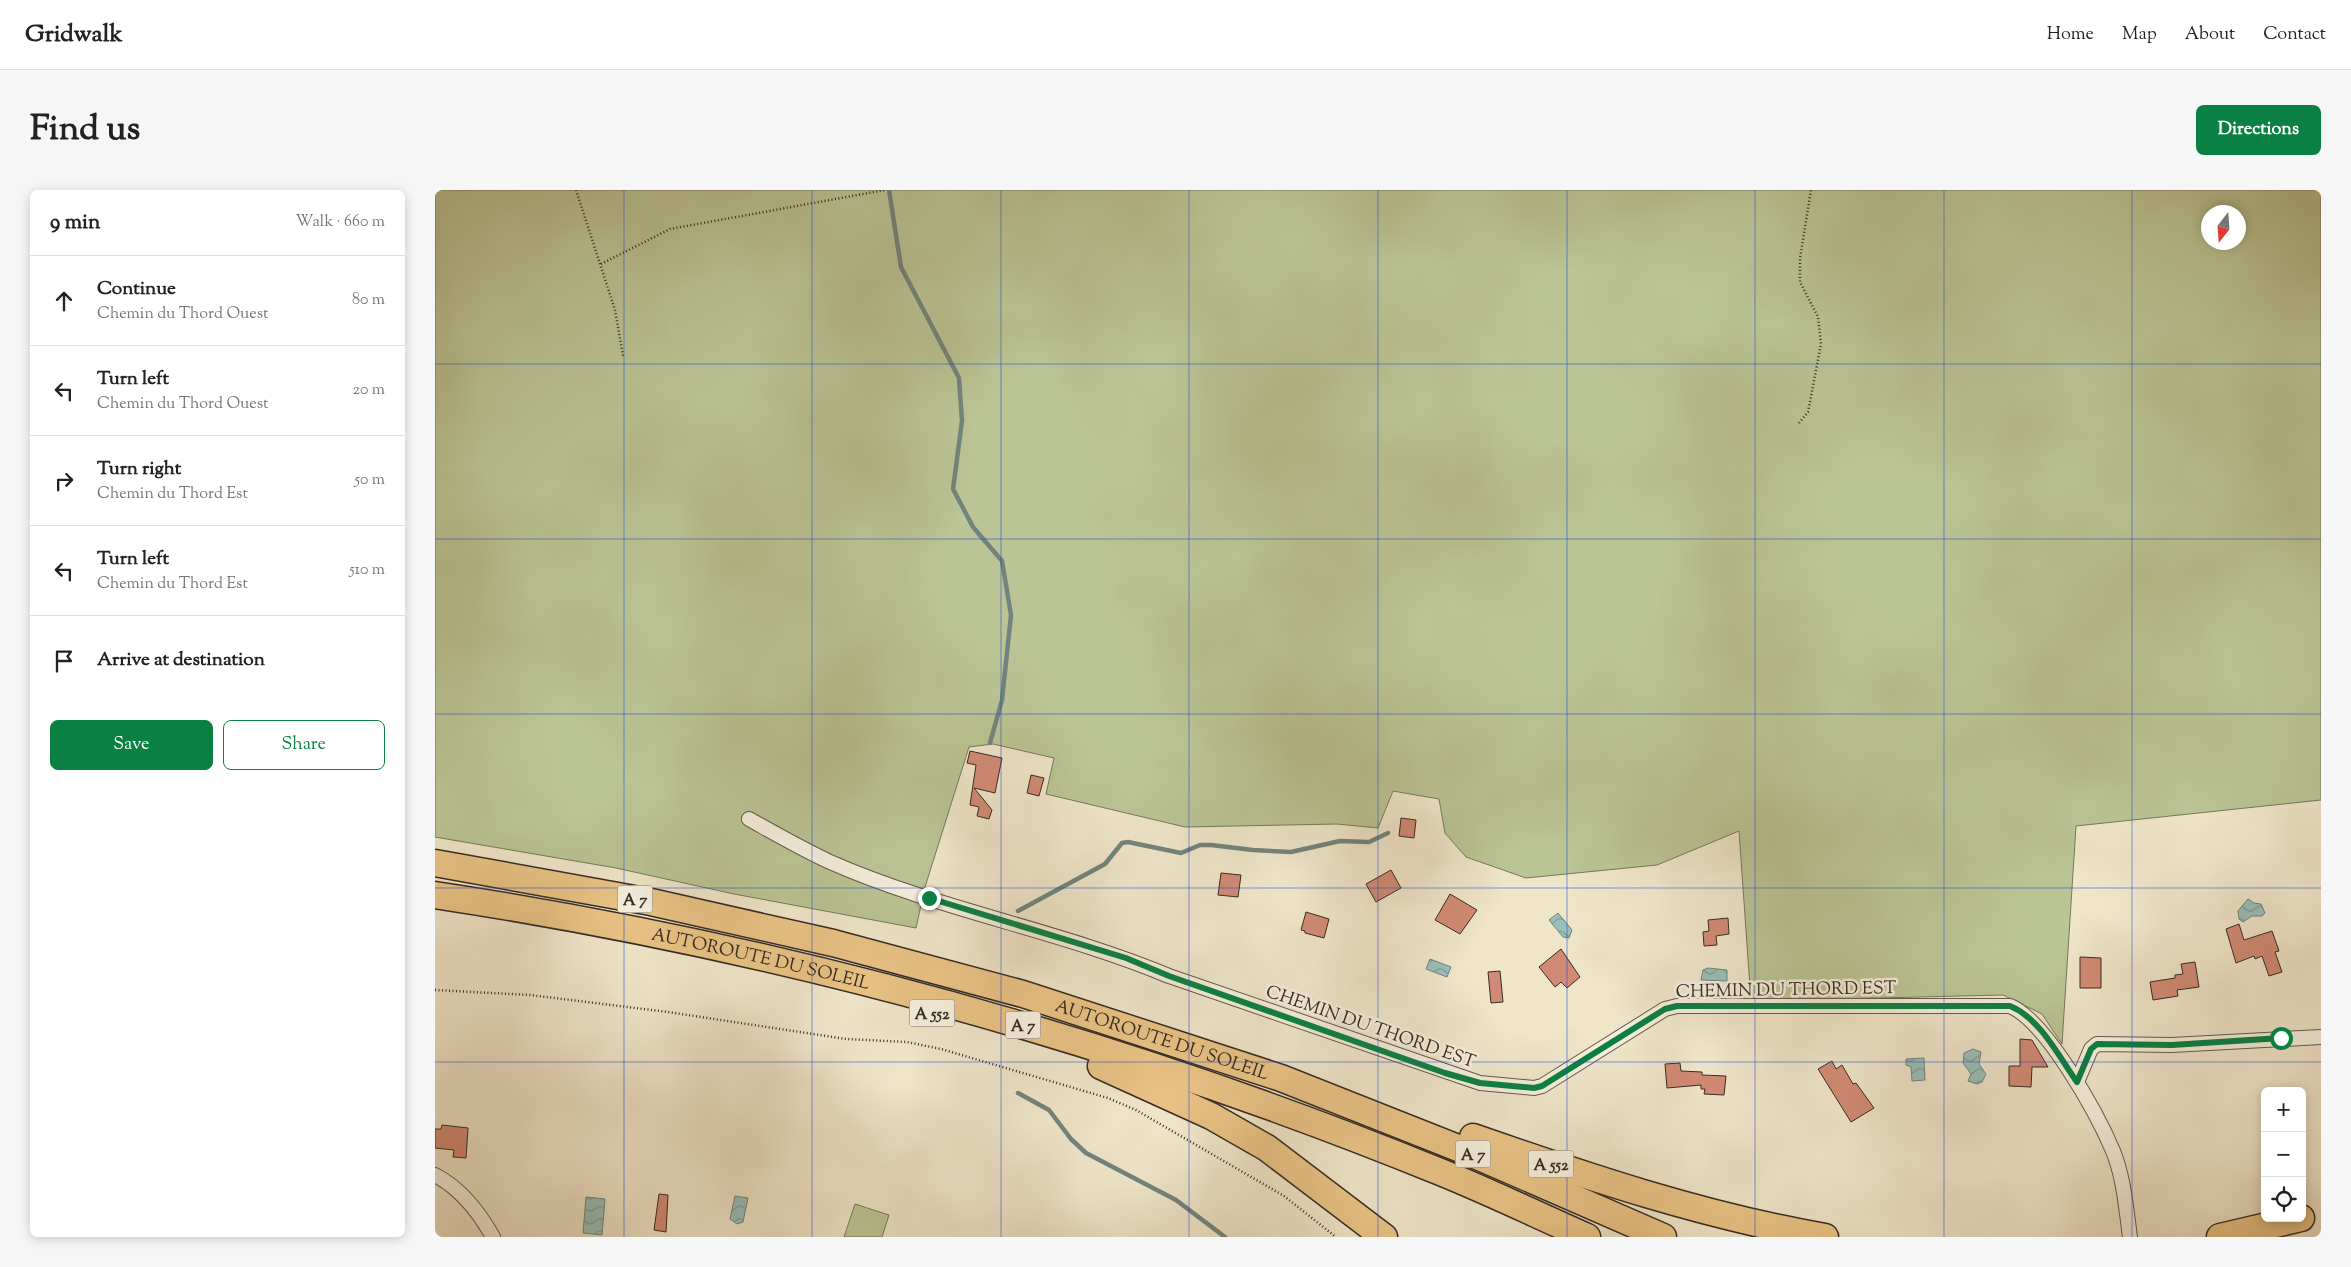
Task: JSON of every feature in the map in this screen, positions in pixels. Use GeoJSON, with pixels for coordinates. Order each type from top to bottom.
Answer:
{"type":"FeatureCollection","features":[{"type":"Feature","properties":{"kind":"highway","name":"AUTOROUTE DU SOLEIL"},"geometry":{"type":"LineString","coordinates":[[435,863],[651,902],[833,943],[1023,994],[1281,1078],[1468,1152],[1663,1237]]}},
{"type":"Feature","properties":{"kind":"highway","name":"AUTOROUTE DU SOLEIL"},"geometry":{"type":"LineString","coordinates":[[435,895],[586,920],[696,943],[901,992],[1030,1027],[1280,1111],[1439,1171],[1587,1237]]}},
{"type":"Feature","properties":{"kind":"highway","name":"A 552"},"geometry":{"type":"LineString","coordinates":[[435,906],[582,932],[805,980],[917,1008],[1074,1055],[1211,1116],[1267,1148],[1384,1237]]}},
{"type":"Feature","properties":{"kind":"highway","name":"A 552"},"geometry":{"type":"LineString","coordinates":[[1281,1078],[1460,1132],[1574,1172],[1691,1207],[1774,1228],[1825,1237]]}},
{"type":"Feature","properties":{"kind":"highway"},"geometry":{"type":"LineString","coordinates":[[2306,1213],[2321,1207]]}},
{"type":"Feature","properties":{"kind":"highway"},"geometry":{"type":"LineString","coordinates":[[2306,1217],[2321,1213]]}},
{"type":"Feature","properties":{"kind":"highway"},"geometry":{"type":"LineString","coordinates":[[2220,1237],[2279,1223]]}},
{"type":"Feature","properties":{"kind":"street","name":"CHEMIN DU THORD EST"},"geometry":{"type":"LineString","coordinates":[[749,819],[831,862],[929,898],[1126,958],[1178,979],[1445,1073],[1480,1083],[1534,1088],[1542,1086],[1665,1009],[1677,1006],[2010,1006],[2019,1010],[2038,1028],[2077,1082],[2113,1151],[2125,1192],[2130,1237]]}},
{"type":"Feature","properties":{"kind":"street"},"geometry":{"type":"LineString","coordinates":[[2077,1082],[2091,1049],[2097,1044],[2172,1045],[2321,1036]]}},
{"type":"Feature","properties":{"kind":"street"},"geometry":{"type":"LineString","coordinates":[[435,1175],[465,1197],[493,1237]]}},
{"type":"Feature","properties":{"kind":"path"},"geometry":{"type":"LineString","coordinates":[[576,190],[615,310],[623,356]]}},
{"type":"Feature","properties":{"kind":"path"},"geometry":{"type":"LineString","coordinates":[[601,264],[670,230],[885,190]]}},
{"type":"Feature","properties":{"kind":"path"},"geometry":{"type":"LineString","coordinates":[[1799,424],[1808,412],[1821,344],[1818,317],[1800,282],[1800,258],[1811,190]]}},
{"type":"Feature","properties":{"kind":"path"},"geometry":{"type":"LineString","coordinates":[[435,990],[569,1000],[668,1012],[846,1038],[907,1042],[941,1049],[1108,1098],[1136,1110],[1284,1196],[1336,1237]]}},
{"type":"Feature","properties":{"kind":"green space"},"geometry":{"type":"Polygon","coordinates":[[[435,190],[2321,190],[2321,800],[2076,826],[2062,1044],[2042,1014],[2003,995],[1751,1001],[1739,831],[1657,865],[1526,878],[1466,857],[1445,833],[1439,799],[1393,791],[1378,828],[1337,824],[1185,827],[1046,794],[1054,758],[993,744],[969,747],[925,887],[916,928],[734,894],[616,868],[435,837],[435,190]]]}},
{"type":"Feature","properties":{"kind":"green space"},"geometry":{"type":"Polygon","coordinates":[[[855,1204],[889,1215],[882,1237],[844,1237],[855,1204]]]}},
{"type":"Feature","properties":{"kind":"water"},"geometry":{"type":"Polygon","coordinates":[[[2248,899],[2254,903],[2261,904],[2265,913],[2262,916],[2252,916],[2243,922],[2239,919],[2238,911],[2248,899]]]}},
{"type":"Feature","properties":{"kind":"water"},"geometry":{"type":"Polygon","coordinates":[[[1558,913],[1572,930],[1569,938],[1563,937],[1549,920],[1558,913]]]}},
{"type":"Feature","properties":{"kind":"water"},"geometry":{"type":"Polygon","coordinates":[[[1430,959],[1451,967],[1447,977],[1426,969],[1430,959]]]}},
{"type":"Feature","properties":{"kind":"water"},"geometry":{"type":"Polygon","coordinates":[[[1708,968],[1727,970],[1727,981],[1701,980],[1703,970],[1708,968]]]}},
{"type":"Feature","properties":{"kind":"water"},"geometry":{"type":"Polygon","coordinates":[[[1973,1049],[1981,1052],[1979,1064],[1986,1074],[1982,1082],[1977,1084],[1968,1081],[1971,1074],[1963,1063],[1964,1053],[1973,1049]]]}},
{"type":"Feature","properties":{"kind":"water"},"geometry":{"type":"Polygon","coordinates":[[[1924,1058],[1925,1080],[1912,1081],[1911,1067],[1906,1065],[1906,1059],[1924,1058]]]}},
{"type":"Feature","properties":{"kind":"water"},"geometry":{"type":"Polygon","coordinates":[[[735,1196],[748,1198],[743,1222],[737,1224],[730,1219],[735,1196]]]}},
{"type":"Feature","properties":{"kind":"water"},"geometry":{"type":"Polygon","coordinates":[[[586,1197],[605,1199],[602,1235],[583,1233],[586,1197]]]}},
{"type":"Feature","properties":{"kind":"building"},"geometry":{"type":"Polygon","coordinates":[[[970,751],[1002,758],[995,793],[974,788],[992,810],[989,819],[977,816],[979,807],[970,805],[976,765],[967,763],[970,751]]]}},
{"type":"Feature","properties":{"kind":"building"},"geometry":{"type":"Polygon","coordinates":[[[1031,775],[1044,778],[1039,796],[1027,793],[1031,775]]]}},
{"type":"Feature","properties":{"kind":"building"},"geometry":{"type":"Polygon","coordinates":[[[1401,818],[1416,820],[1414,838],[1399,836],[1401,818]]]}},
{"type":"Feature","properties":{"kind":"building"},"geometry":{"type":"Polygon","coordinates":[[[1391,870],[1401,888],[1376,902],[1366,884],[1391,870]]]}},
{"type":"Feature","properties":{"kind":"building"},"geometry":{"type":"Polygon","coordinates":[[[1221,873],[1241,875],[1238,897],[1218,895],[1221,873]]]}},
{"type":"Feature","properties":{"kind":"building"},"geometry":{"type":"Polygon","coordinates":[[[1450,894],[1477,910],[1460,934],[1435,920],[1450,894]]]}},
{"type":"Feature","properties":{"kind":"building"},"geometry":{"type":"Polygon","coordinates":[[[1306,912],[1329,919],[1324,938],[1305,933],[1305,931],[1301,930],[1306,912]]]}},
{"type":"Feature","properties":{"kind":"building"},"geometry":{"type":"Polygon","coordinates":[[[1728,918],[1729,934],[1716,936],[1717,945],[1704,946],[1703,932],[1709,931],[1708,920],[1728,918]]]}},
{"type":"Feature","properties":{"kind":"building"},"geometry":{"type":"Polygon","coordinates":[[[2239,924],[2244,940],[2272,931],[2279,951],[2275,952],[2282,972],[2269,976],[2262,956],[2255,959],[2254,956],[2236,963],[2226,929],[2239,924]]]}},
{"type":"Feature","properties":{"kind":"building"},"geometry":{"type":"Polygon","coordinates":[[[1561,949],[1580,977],[1567,988],[1561,982],[1555,987],[1539,967],[1561,949]]]}},
{"type":"Feature","properties":{"kind":"building"},"geometry":{"type":"Polygon","coordinates":[[[2080,957],[2101,958],[2101,988],[2080,988],[2080,957]]]}},
{"type":"Feature","properties":{"kind":"building"},"geometry":{"type":"Polygon","coordinates":[[[2195,962],[2199,987],[2177,990],[2178,996],[2153,1000],[2150,982],[2175,978],[2175,975],[2183,974],[2181,964],[2195,962]]]}},
{"type":"Feature","properties":{"kind":"building"},"geometry":{"type":"Polygon","coordinates":[[[1500,971],[1503,1002],[1491,1003],[1488,972],[1500,971]]]}},
{"type":"Feature","properties":{"kind":"building"},"geometry":{"type":"Polygon","coordinates":[[[2020,1039],[2032,1040],[2048,1067],[2032,1067],[2031,1087],[2009,1086],[2009,1066],[2020,1066],[2020,1039]]]}},
{"type":"Feature","properties":{"kind":"building"},"geometry":{"type":"Polygon","coordinates":[[[1832,1061],[1836,1069],[1842,1065],[1853,1084],[1856,1083],[1874,1108],[1851,1122],[1818,1069],[1832,1061]]]}},
{"type":"Feature","properties":{"kind":"building"},"geometry":{"type":"Polygon","coordinates":[[[1680,1063],[1681,1071],[1702,1072],[1702,1075],[1726,1076],[1724,1095],[1704,1094],[1705,1089],[1701,1089],[1701,1085],[1667,1088],[1665,1064],[1680,1063]]]}},
{"type":"Feature","properties":{"kind":"building"},"geometry":{"type":"Polygon","coordinates":[[[442,1125],[468,1128],[466,1158],[453,1157],[454,1150],[435,1148],[435,1129],[441,1129],[442,1125]]]}},
{"type":"Feature","properties":{"kind":"building"},"geometry":{"type":"Polygon","coordinates":[[[659,1194],[668,1195],[666,1232],[654,1230],[659,1194]]]}},
{"type":"Feature","properties":{"kind":"waterway"},"geometry":{"type":"LineString","coordinates":[[889,190],[901,267],[959,378],[962,421],[953,489],[973,527],[1002,561],[1011,615],[1002,700],[990,743]]}},
{"type":"Feature","properties":{"kind":"waterway"},"geometry":{"type":"LineString","coordinates":[[1018,911],[1105,864],[1122,843],[1128,842],[1181,853],[1200,845],[1291,852],[1340,841],[1369,842],[1388,833]]}},
{"type":"Feature","properties":{"kind":"waterway"},"geometry":{"type":"LineString","coordinates":[[1018,1093],[1049,1110],[1071,1139],[1086,1153],[1176,1200],[1225,1237]]}},
{"type":"Feature","properties":{"kind":"route"},"geometry":{"type":"LineString","coordinates":[[929,898],[1126,958],[1169,976],[1445,1073],[1480,1083],[1534,1088],[1542,1086],[1665,1009],[1677,1006],[2010,1006],[2027,1016],[2038,1028],[2077,1082],[2091,1049],[2097,1044],[2172,1045],[2281,1038]]}}]}
